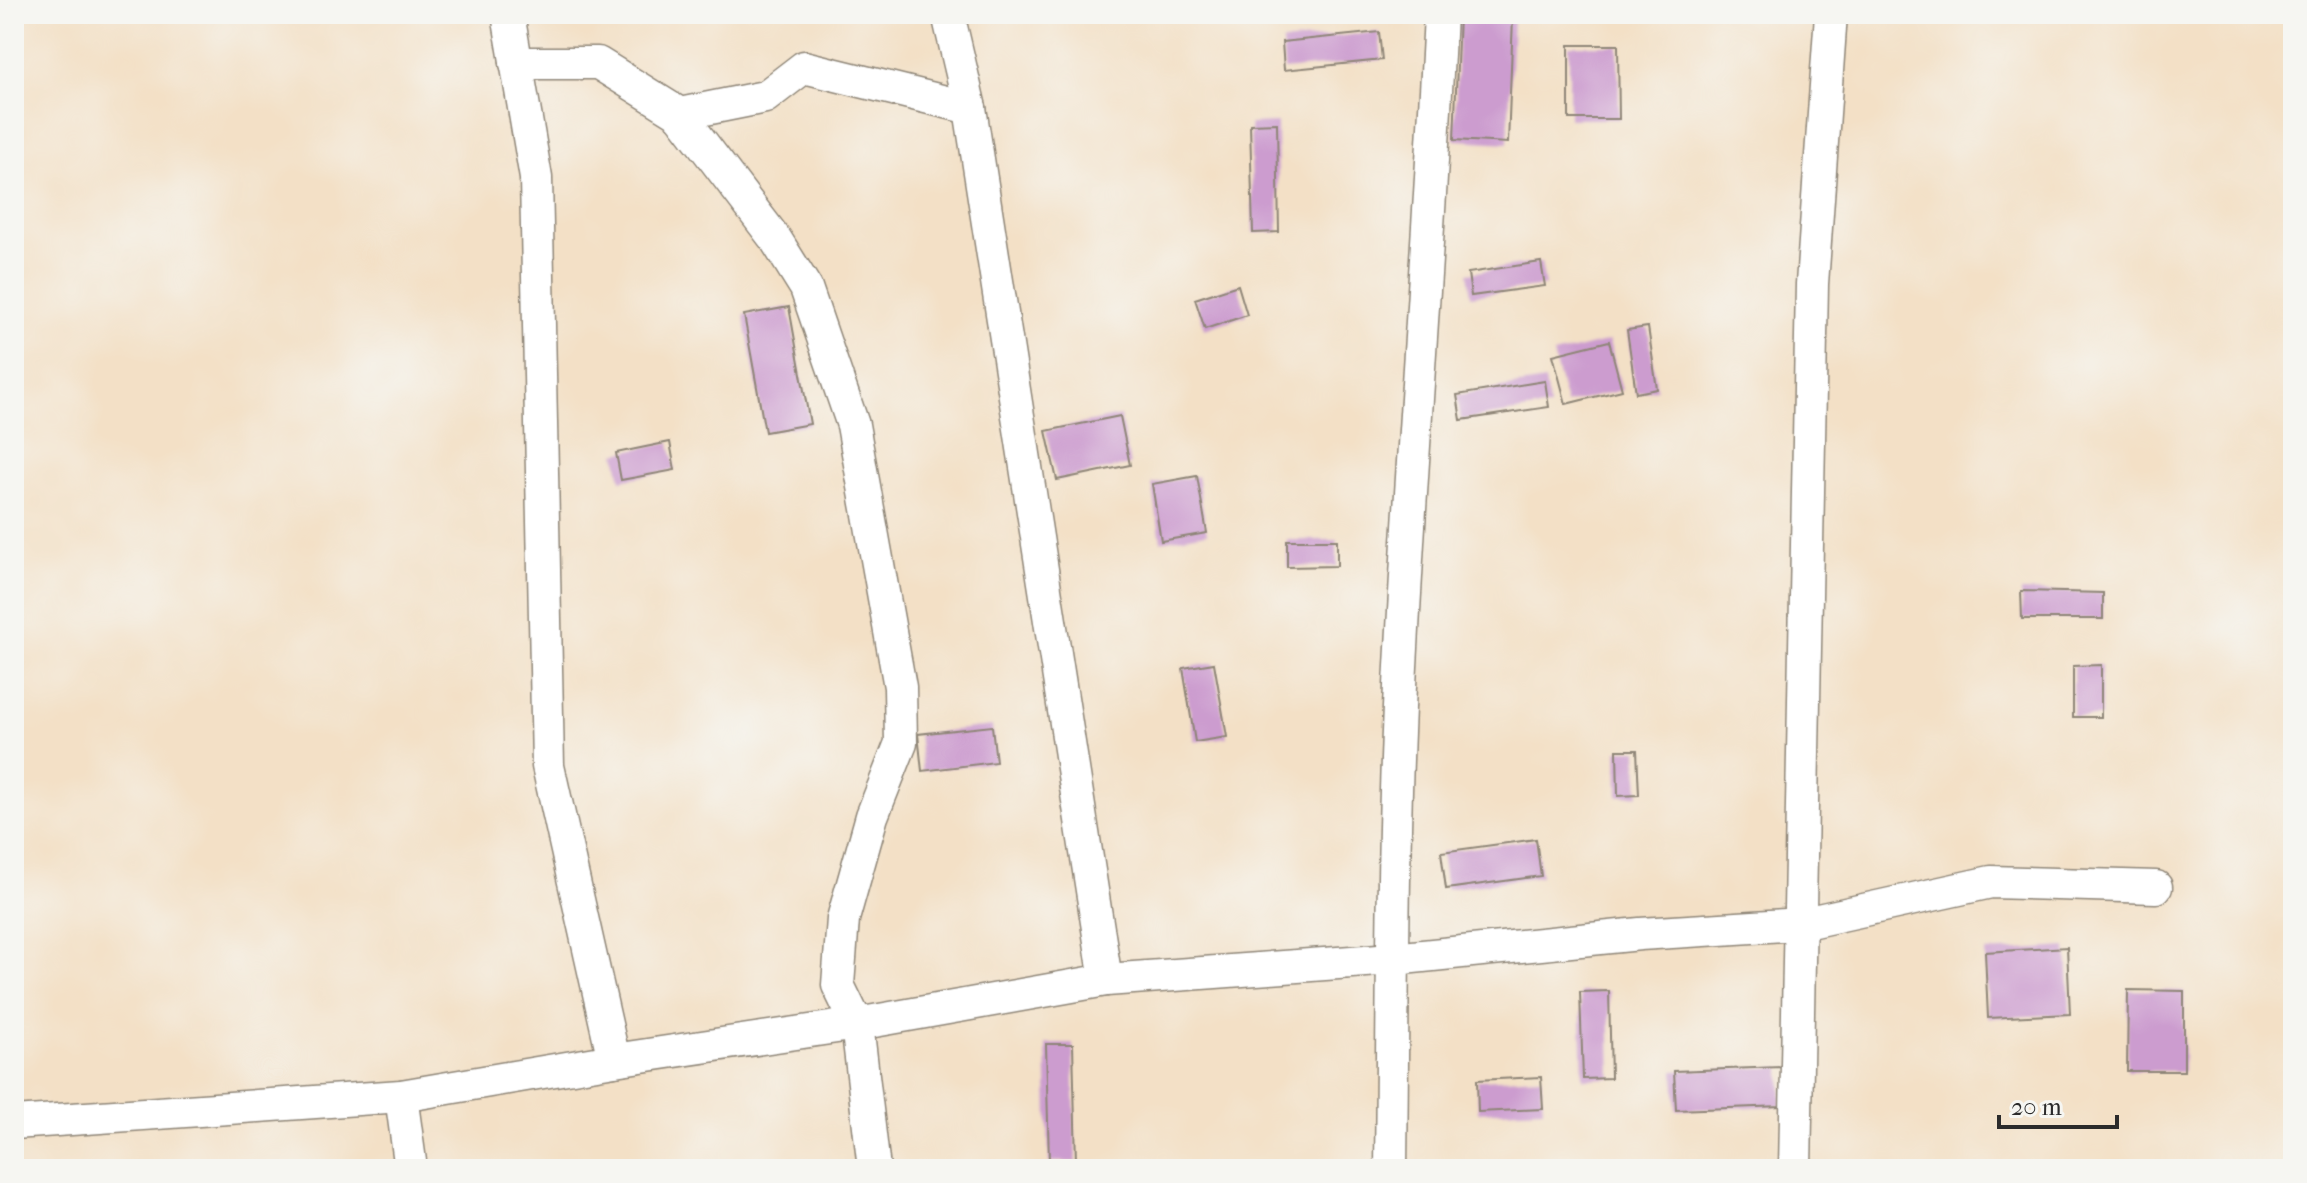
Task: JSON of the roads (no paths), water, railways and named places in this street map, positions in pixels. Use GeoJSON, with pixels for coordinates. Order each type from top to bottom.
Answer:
{"type":"FeatureCollection","features":[{"type":"Feature","properties":{"kind":"street"},"geometry":{"type":"LineString","coordinates":[[508,14],[536,178],[548,766],[614,1060]]}},
{"type":"Feature","properties":{"kind":"street"},"geometry":{"type":"LineString","coordinates":[[948,14],[970,108],[1106,980]]}},
{"type":"Feature","properties":{"kind":"street"},"geometry":{"type":"LineString","coordinates":[[1391,1169],[1401,652],[1431,211],[1440,14]]}},
{"type":"Feature","properties":{"kind":"street"},"geometry":{"type":"LineString","coordinates":[[1795,1169],[1812,284],[1831,14]]}},
{"type":"Feature","properties":{"kind":"street"},"geometry":{"type":"LineString","coordinates":[[516,63],[598,63],[680,114],[776,240],[806,288],[853,425],[900,687],[901,743],[872,816],[843,919],[838,985],[857,1024],[874,1169]]}},
{"type":"Feature","properties":{"kind":"street"},"geometry":{"type":"LineString","coordinates":[[680,114],[765,97],[804,67],[970,108]]}},
{"type":"Feature","properties":{"kind":"street"},"geometry":{"type":"LineString","coordinates":[[14,1123],[401,1096],[857,1024],[1106,980],[1393,959],[1640,934],[1800,924],[1991,882],[2156,887]]}},
{"type":"Feature","properties":{"kind":"street"},"geometry":{"type":"LineString","coordinates":[[401,1096],[411,1169]]}}]}
